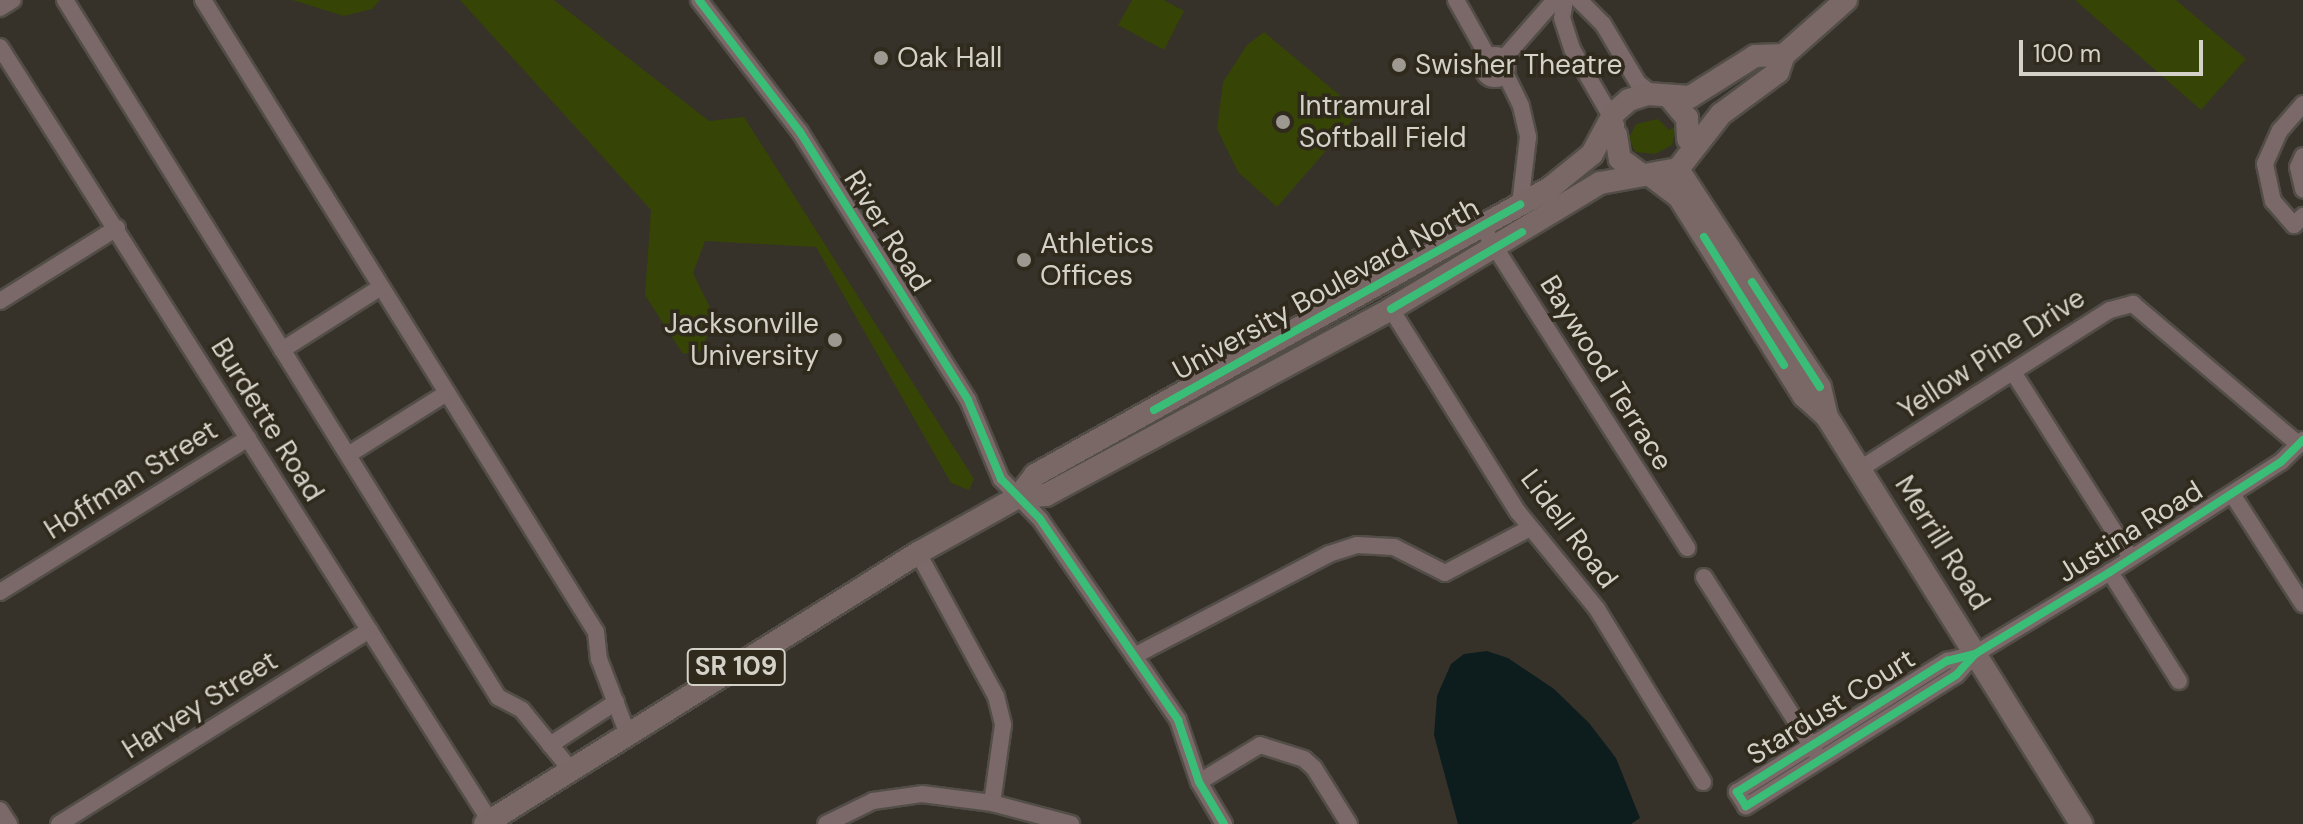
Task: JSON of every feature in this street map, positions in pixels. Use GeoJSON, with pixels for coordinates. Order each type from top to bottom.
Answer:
{"type":"FeatureCollection","features":[{"type":"Feature","properties":{"kind":"main road","name":"SR 109"},"geometry":{"type":"LineString","coordinates":[[1615,127],[1627,114],[1644,105],[1669,102],[1703,91],[1776,53],[1846,0]]}},
{"type":"Feature","properties":{"kind":"main road","name":"SR 109"},"geometry":{"type":"LineString","coordinates":[[1638,171],[1684,154],[1704,121],[1721,114],[1778,72],[1776,53]]}},
{"type":"Feature","properties":{"kind":"main road","name":"SR 109"},"geometry":{"type":"LineString","coordinates":[[1615,127],[1629,100],[1669,102]]}},
{"type":"Feature","properties":{"kind":"main road"},"geometry":{"type":"LineString","coordinates":[[1669,102],[1684,154]]}},
{"type":"Feature","properties":{"kind":"main road","name":"University Boulevard North"},"geometry":{"type":"LineString","coordinates":[[487,823],[918,553],[1018,497],[1035,475],[1594,166],[1615,127]]}},
{"type":"Feature","properties":{"kind":"main road"},"geometry":{"type":"LineString","coordinates":[[1615,127],[1638,171]]}},
{"type":"Feature","properties":{"kind":"main road","name":"Merrill Road"},"geometry":{"type":"LineString","coordinates":[[1684,154],[1695,194],[1820,387],[1827,417]]}},
{"type":"Feature","properties":{"kind":"main road","name":"University Boulevard North"},"geometry":{"type":"LineString","coordinates":[[1018,497],[1046,495],[1391,309],[1600,183],[1638,171]]}},
{"type":"Feature","properties":{"kind":"main road","name":"Merrill Road"},"geometry":{"type":"LineString","coordinates":[[1638,171],[1679,197],[1804,396],[1827,417],[2078,823]]}},
{"type":"Feature","properties":{"kind":"main road"},"geometry":{"type":"LineString","coordinates":[[1210,381],[1220,401]]}},
{"type":"Feature","properties":{"kind":"street"},"geometry":{"type":"LineString","coordinates":[[0,8],[13,0]]}},
{"type":"Feature","properties":{"kind":"street"},"geometry":{"type":"LineString","coordinates":[[65,0],[498,697],[522,710],[571,770]]}},
{"type":"Feature","properties":{"kind":"street"},"geometry":{"type":"LineString","coordinates":[[203,0],[596,632],[599,659],[628,735]]}},
{"type":"Feature","properties":{"kind":"street","name":"River Road"},"geometry":{"type":"LineString","coordinates":[[699,0],[800,132],[968,400],[1001,479],[1040,519],[1178,720],[1199,782],[1224,824]]}},
{"type":"Feature","properties":{"kind":"street"},"geometry":{"type":"LineString","coordinates":[[1456,0],[1499,63],[1521,106],[1528,137],[1520,205]]}},
{"type":"Feature","properties":{"kind":"street"},"geometry":{"type":"LineString","coordinates":[[1499,63],[1555,0]]}},
{"type":"Feature","properties":{"kind":"street"},"geometry":{"type":"LineString","coordinates":[[1565,0],[1562,18],[1572,49],[1615,127]]}},
{"type":"Feature","properties":{"kind":"street"},"geometry":{"type":"LineString","coordinates":[[1579,0],[1603,24],[1638,83],[1669,102]]}},
{"type":"Feature","properties":{"kind":"street","name":"Burdette Road"},"geometry":{"type":"LineString","coordinates":[[0,47],[117,228],[487,823]]}},
{"type":"Feature","properties":{"kind":"street"},"geometry":{"type":"LineString","coordinates":[[2303,104],[2280,130],[2265,164],[2273,201],[2294,225],[2303,216]]}},
{"type":"Feature","properties":{"kind":"street"},"geometry":{"type":"LineString","coordinates":[[2303,156],[2298,167],[2303,189]]}},
{"type":"Feature","properties":{"kind":"street","name":"Baywood Terrace"},"geometry":{"type":"LineString","coordinates":[[1482,227],[1687,548]]}},
{"type":"Feature","properties":{"kind":"street"},"geometry":{"type":"LineString","coordinates":[[0,301],[117,228]]}},
{"type":"Feature","properties":{"kind":"street"},"geometry":{"type":"LineString","coordinates":[[282,350],[381,287]]}},
{"type":"Feature","properties":{"kind":"street","name":"Yellow Pine Drive"},"geometry":{"type":"LineString","coordinates":[[1860,469],[2110,310],[2133,304],[2301,442]]}},
{"type":"Feature","properties":{"kind":"street","name":"Lidell Road"},"geometry":{"type":"LineString","coordinates":[[1391,309],[1530,528],[1597,609],[1703,782]]}},
{"type":"Feature","properties":{"kind":"street"},"geometry":{"type":"LineString","coordinates":[[2013,372],[2131,558]]}},
{"type":"Feature","properties":{"kind":"street"},"geometry":{"type":"LineString","coordinates":[[348,455],[447,393]]}},
{"type":"Feature","properties":{"kind":"street","name":"Hoffman Street"},"geometry":{"type":"LineString","coordinates":[[0,592],[248,438]]}},
{"type":"Feature","properties":{"kind":"street","name":"Justina Road"},"geometry":{"type":"LineString","coordinates":[[1975,654],[2232,494],[2301,442]]}},
{"type":"Feature","properties":{"kind":"street"},"geometry":{"type":"LineString","coordinates":[[2232,494],[2303,604]]}},
{"type":"Feature","properties":{"kind":"street"},"geometry":{"type":"LineString","coordinates":[[1134,656],[1329,554],[1357,545],[1394,547],[1445,573],[1530,528]]}},
{"type":"Feature","properties":{"kind":"street"},"geometry":{"type":"LineString","coordinates":[[918,553],[996,696],[1003,725],[992,803]]}},
{"type":"Feature","properties":{"kind":"street"},"geometry":{"type":"LineString","coordinates":[[2110,572],[2179,681]]}},
{"type":"Feature","properties":{"kind":"street"},"geometry":{"type":"LineString","coordinates":[[1704,577],[1821,760]]}},
{"type":"Feature","properties":{"kind":"street","name":"Harvey Street"},"geometry":{"type":"LineString","coordinates":[[59,824],[369,630]]}},
{"type":"Feature","properties":{"kind":"street","name":"Stardust Court"},"geometry":{"type":"LineString","coordinates":[[1975,654],[1956,675],[1746,806],[1737,792],[1947,661],[1975,654]]}},
{"type":"Feature","properties":{"kind":"street"},"geometry":{"type":"LineString","coordinates":[[550,745],[616,702]]}},
{"type":"Feature","properties":{"kind":"street"},"geometry":{"type":"LineString","coordinates":[[1199,782],[1260,745],[1304,759],[1314,768],[1349,824]]}},
{"type":"Feature","properties":{"kind":"street"},"geometry":{"type":"LineString","coordinates":[[826,824],[898,795],[992,803],[1071,824]]}},
{"type":"Feature","properties":{"kind":"street"},"geometry":{"type":"LineString","coordinates":[[0,810],[9,824]]}},
{"type":"Feature","properties":{"kind":"green space"},"geometry":{"type":"Polygon","coordinates":[[[292,0],[380,0],[372,9],[344,16],[292,0]]]}},
{"type":"Feature","properties":{"kind":"green space"},"geometry":{"type":"Polygon","coordinates":[[[460,0],[554,0],[709,121],[744,117],[974,479],[969,490],[951,483],[816,247],[705,241],[693,273],[715,318],[701,350],[683,354],[645,295],[651,210],[460,0]]]}},
{"type":"Feature","properties":{"kind":"green space"},"geometry":{"type":"Polygon","coordinates":[[[1132,0],[1164,0],[1184,11],[1164,50],[1118,25],[1132,0]]]}},
{"type":"Feature","properties":{"kind":"green space"},"geometry":{"type":"Polygon","coordinates":[[[2075,0],[2176,0],[2246,59],[2201,110],[2075,0]]]}},
{"type":"Feature","properties":{"kind":"green space","name":"Intramural Softball Field"},"geometry":{"type":"Polygon","coordinates":[[[1264,32],[1355,108],[1356,116],[1277,207],[1238,172],[1217,129],[1223,82],[1247,45],[1264,32]]]}},
{"type":"Feature","properties":{"kind":"green space"},"geometry":{"type":"Polygon","coordinates":[[[1658,119],[1669,130],[1677,126],[1672,145],[1655,154],[1635,152],[1629,138],[1636,124],[1658,119]]]}},
{"type":"Feature","properties":{"kind":"shaded area"},"geometry":{"type":"Polygon","coordinates":[[[1487,651],[1508,658],[1554,689],[1589,723],[1616,758],[1640,818],[1631,824],[1458,824],[1434,735],[1437,696],[1451,664],[1464,654],[1487,651]]]}},
{"type":"Feature","properties":{"kind":"cycle path"},"geometry":{"type":"LineString","coordinates":[[699,0],[800,132],[968,400],[1001,479],[1040,519],[1178,720],[1199,782],[1224,824]]}},
{"type":"Feature","properties":{"kind":"cycle path"},"geometry":{"type":"LineString","coordinates":[[1154,410],[1520,205]]}},
{"type":"Feature","properties":{"kind":"cycle path"},"geometry":{"type":"LineString","coordinates":[[1391,309],[1522,232]]}},
{"type":"Feature","properties":{"kind":"cycle path"},"geometry":{"type":"LineString","coordinates":[[1704,237],[1784,365]]}},
{"type":"Feature","properties":{"kind":"cycle path"},"geometry":{"type":"LineString","coordinates":[[1752,282],[1820,387]]}},
{"type":"Feature","properties":{"kind":"cycle path"},"geometry":{"type":"LineString","coordinates":[[1975,654],[1956,675],[1746,806],[1737,792],[1947,661],[1975,654],[2110,572],[2281,462],[2303,440]]}},
{"type":"Feature","properties":{"kind":"place","name":"Oak Hall"},"geometry":{"type":"Point","coordinates":[881,58]}},
{"type":"Feature","properties":{"kind":"place","name":"Swisher Theatre"},"geometry":{"type":"Point","coordinates":[1399,65]}},
{"type":"Feature","properties":{"kind":"place","name":"Intramural Softball Field"},"geometry":{"type":"Point","coordinates":[1283,122]}},
{"type":"Feature","properties":{"kind":"place","name":"Athletics Offices"},"geometry":{"type":"Point","coordinates":[1024,260]}},
{"type":"Feature","properties":{"kind":"place","name":"Jacksonville University"},"geometry":{"type":"Point","coordinates":[835,340]}}]}
